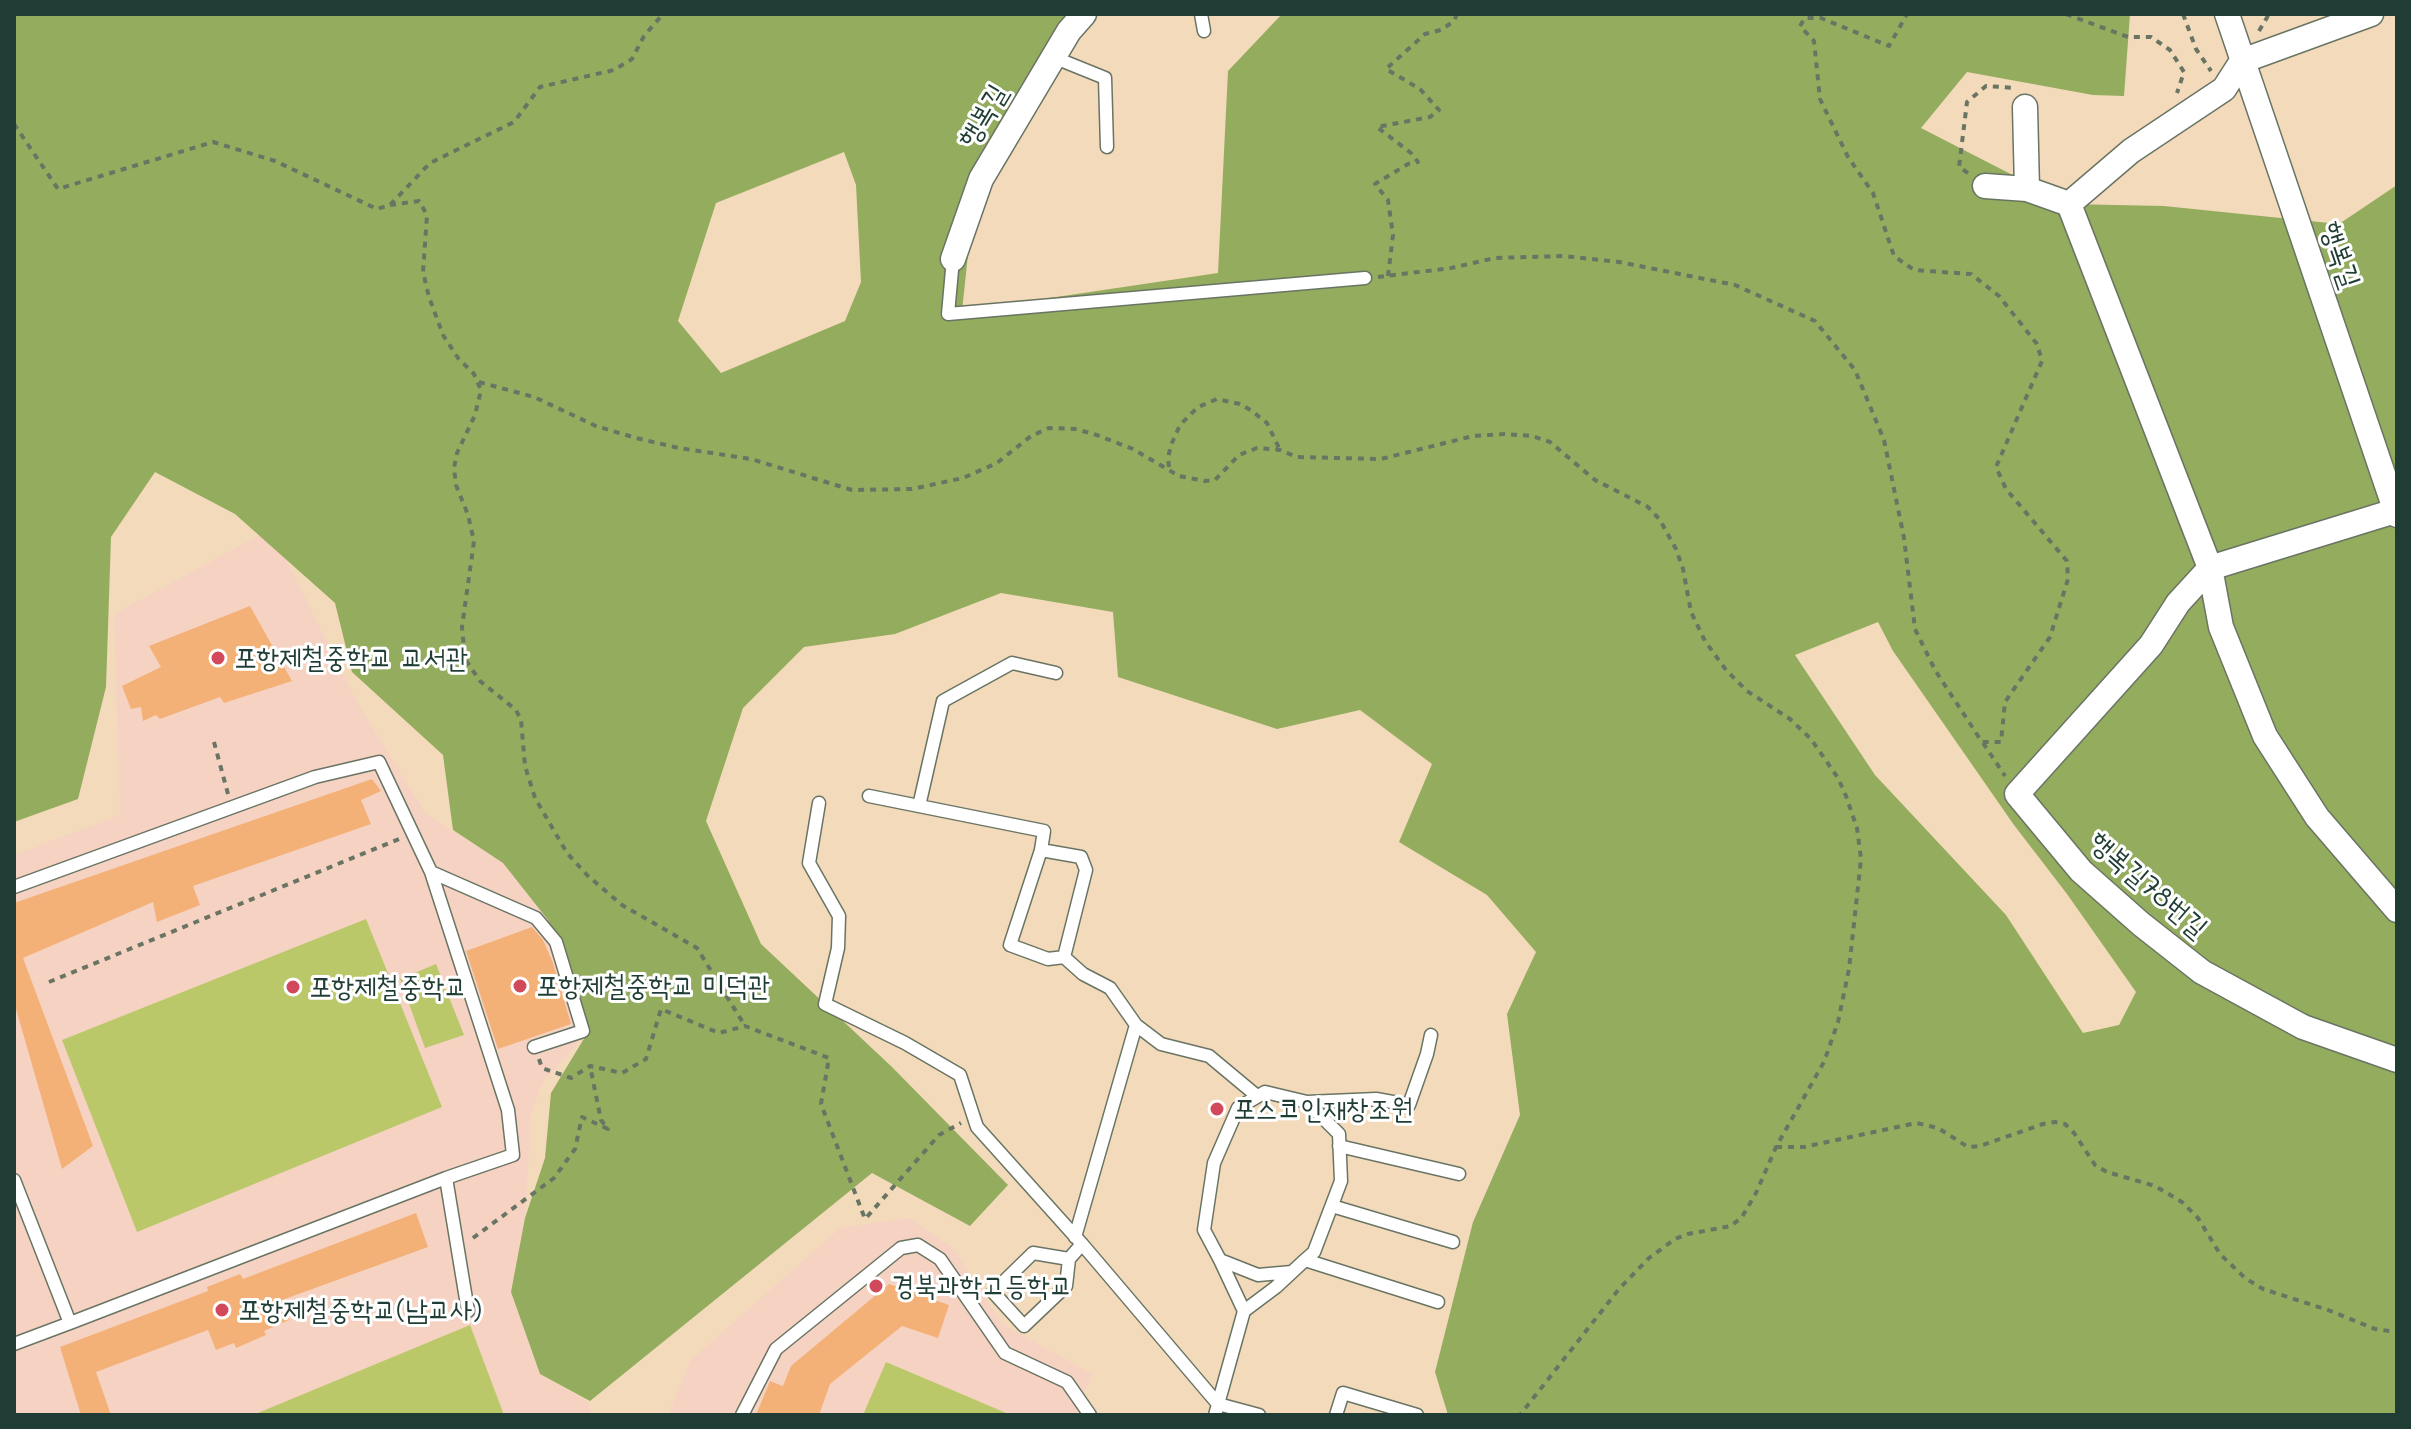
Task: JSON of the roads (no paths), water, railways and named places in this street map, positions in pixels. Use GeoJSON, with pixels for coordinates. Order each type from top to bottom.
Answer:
{"type":"FeatureCollection","features":[{"type":"Feature","properties":{"kind":"street","name":"행복길"},"geometry":{"type":"LineString","coordinates":[[953,259],[981,179],[1069,31],[1084,14]]}},
{"type":"Feature","properties":{"kind":"street","name":"행복길"},"geometry":{"type":"LineString","coordinates":[[2227,14],[2396,512]]}},
{"type":"Feature","properties":{"kind":"street"},"geometry":{"type":"LineString","coordinates":[[2069,204],[2131,151],[2224,89],[2242,61],[2371,14]]}},
{"type":"Feature","properties":{"kind":"street"},"geometry":{"type":"LineString","coordinates":[[2025,107],[2027,189]]}},
{"type":"Feature","properties":{"kind":"street"},"geometry":{"type":"LineString","coordinates":[[1985,186],[2027,189],[2069,204],[2210,568],[2221,627],[2265,736],[2317,817],[2397,910]]}},
{"type":"Feature","properties":{"kind":"street"},"geometry":{"type":"LineString","coordinates":[[2210,568],[2396,512]]}},
{"type":"Feature","properties":{"kind":"street","name":"행복길78번길"},"geometry":{"type":"LineString","coordinates":[[2210,568],[2178,603],[2151,645],[2017,794],[2081,871],[2202,972],[2303,1027],[2397,1060]]}},
{"type":"Feature","properties":{"kind":"lane"},"geometry":{"type":"LineString","coordinates":[[1201,14],[1204,31]]}},
{"type":"Feature","properties":{"kind":"lane"},"geometry":{"type":"LineString","coordinates":[[1053,57],[1105,78],[1107,147]]}},
{"type":"Feature","properties":{"kind":"lane"},"geometry":{"type":"LineString","coordinates":[[953,259],[948,314],[1365,278]]}},
{"type":"Feature","properties":{"kind":"lane"},"geometry":{"type":"LineString","coordinates":[[919,806],[943,701],[1012,663],[1056,673]]}},
{"type":"Feature","properties":{"kind":"lane"},"geometry":{"type":"LineString","coordinates":[[14,887],[315,777],[379,762],[431,872],[508,1110],[513,1155],[14,1344]]}},
{"type":"Feature","properties":{"kind":"lane"},"geometry":{"type":"LineString","coordinates":[[869,796],[1044,831],[1041,850],[1010,945],[1048,959],[1064,957],[1083,974],[1110,988],[1136,1025],[1161,1044],[1209,1056],[1257,1096]]}},
{"type":"Feature","properties":{"kind":"lane"},"geometry":{"type":"LineString","coordinates":[[819,803],[809,863],[839,916],[838,948],[825,1004],[905,1043],[960,1075],[977,1127],[1079,1241],[1216,1409],[1259,1415]]}},
{"type":"Feature","properties":{"kind":"lane"},"geometry":{"type":"LineString","coordinates":[[1041,850],[1081,857],[1086,870],[1064,957]]}},
{"type":"Feature","properties":{"kind":"lane"},"geometry":{"type":"LineString","coordinates":[[431,872],[536,918],[556,942],[583,1031],[534,1047]]}},
{"type":"Feature","properties":{"kind":"lane"},"geometry":{"type":"LineString","coordinates":[[1069,1259],[1033,1253],[993,1292],[1024,1326],[1066,1286],[1069,1259],[1079,1241],[1136,1025]]}},
{"type":"Feature","properties":{"kind":"lane"},"geometry":{"type":"LineString","coordinates":[[1244,1311],[1204,1230],[1214,1163],[1238,1108],[1265,1092],[1307,1102],[1376,1099],[1409,1105],[1431,1035]]}},
{"type":"Feature","properties":{"kind":"lane"},"geometry":{"type":"LineString","coordinates":[[1216,1409],[1244,1311],[1314,1252],[1341,1181],[1339,1134],[1307,1102]]}},
{"type":"Feature","properties":{"kind":"lane"},"geometry":{"type":"LineString","coordinates":[[1339,1146],[1459,1174]]}},
{"type":"Feature","properties":{"kind":"lane"},"geometry":{"type":"LineString","coordinates":[[446,1178],[468,1311]]}},
{"type":"Feature","properties":{"kind":"lane"},"geometry":{"type":"LineString","coordinates":[[14,1180],[18,1201],[70,1323]]}},
{"type":"Feature","properties":{"kind":"lane"},"geometry":{"type":"LineString","coordinates":[[1332,1206],[1453,1242]]}},
{"type":"Feature","properties":{"kind":"lane"},"geometry":{"type":"LineString","coordinates":[[742,1415],[776,1349],[901,1248],[918,1245],[940,1259],[1005,1353],[1067,1382],[1090,1415]]}},
{"type":"Feature","properties":{"kind":"lane"},"geometry":{"type":"LineString","coordinates":[[1220,1260],[1258,1275],[1292,1272]]}},
{"type":"Feature","properties":{"kind":"lane"},"geometry":{"type":"LineString","coordinates":[[1305,1260],[1438,1302]]}},
{"type":"Feature","properties":{"kind":"lane"},"geometry":{"type":"LineString","coordinates":[[1336,1415],[1343,1393],[1417,1415]]}},
{"type":"Feature","properties":{"kind":"place","name":"포항제철중학교 교서관"},"geometry":{"type":"Point","coordinates":[218,658]}},
{"type":"Feature","properties":{"kind":"place","name":"포항제철중학교 미덕관"},"geometry":{"type":"Point","coordinates":[520,986]}},
{"type":"Feature","properties":{"kind":"place","name":"포항제철중학교"},"geometry":{"type":"Point","coordinates":[293,987]}},
{"type":"Feature","properties":{"kind":"place","name":"포스코인재창조원"},"geometry":{"type":"Point","coordinates":[1217,1109]}},
{"type":"Feature","properties":{"kind":"place","name":"경북과학고등학교"},"geometry":{"type":"Point","coordinates":[876,1286]}},
{"type":"Feature","properties":{"kind":"place","name":"포항제철중학교(남교사)"},"geometry":{"type":"Point","coordinates":[222,1310]}}]}
